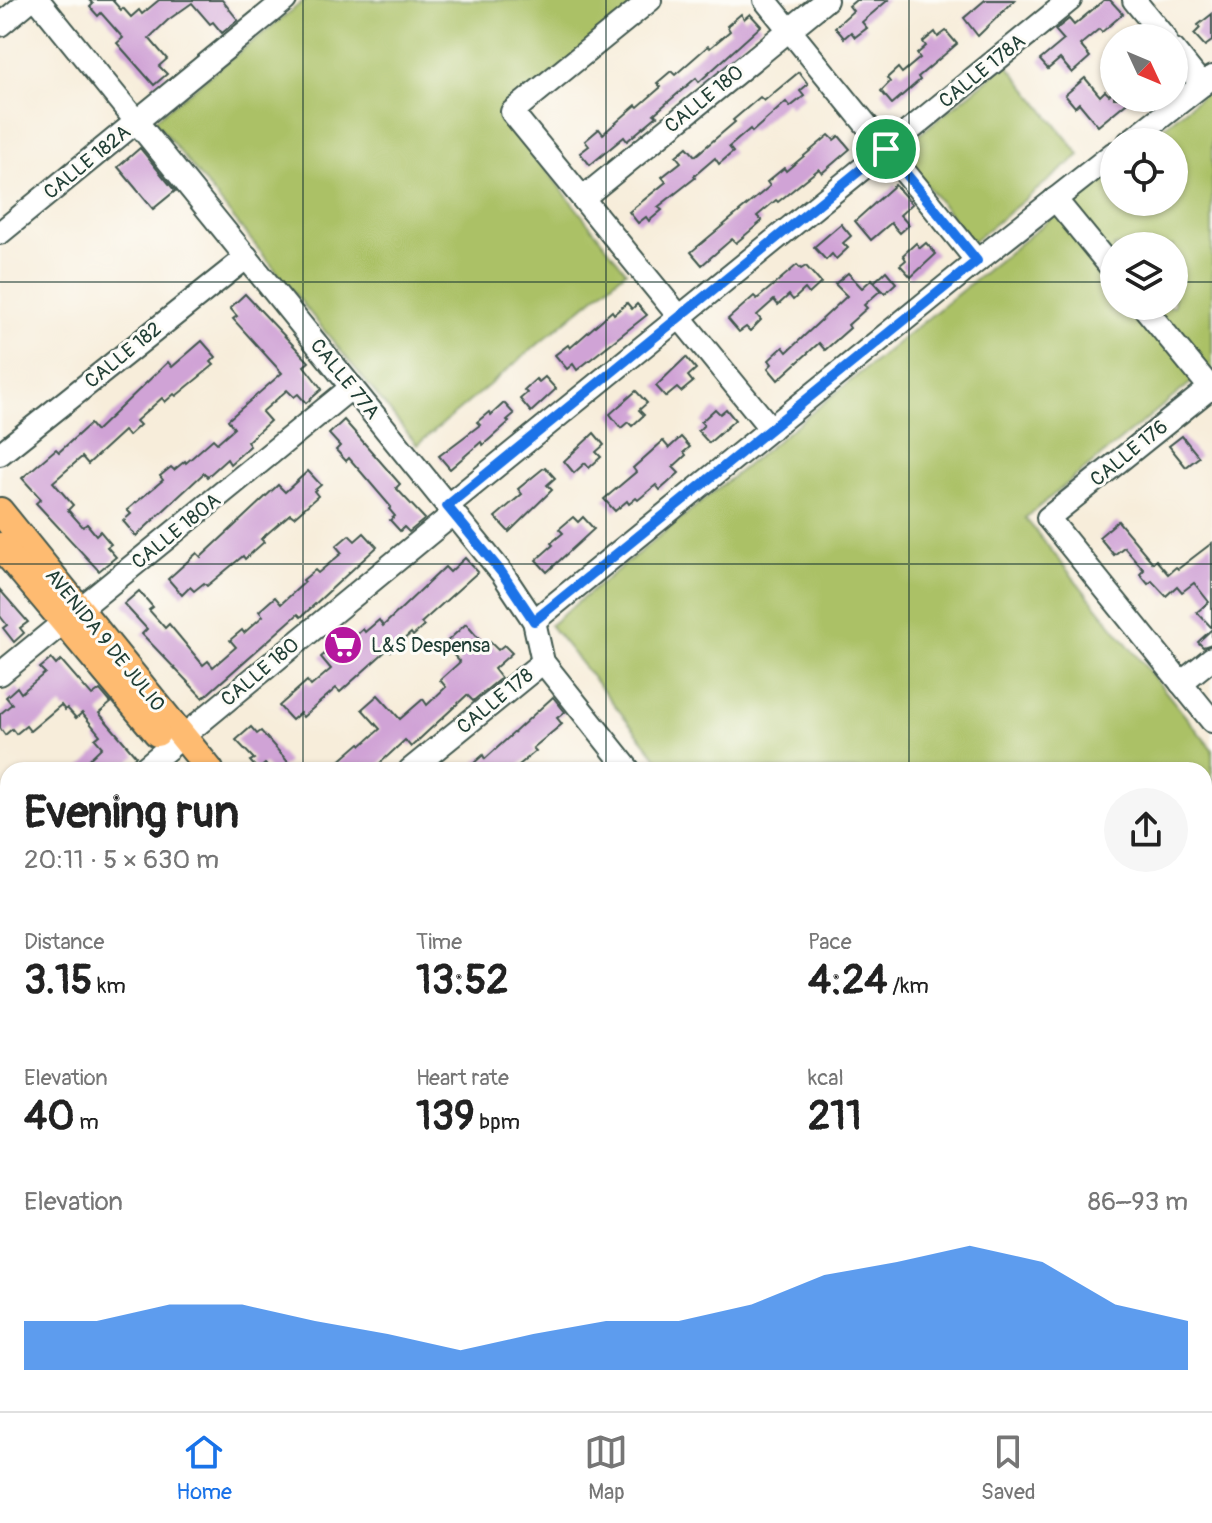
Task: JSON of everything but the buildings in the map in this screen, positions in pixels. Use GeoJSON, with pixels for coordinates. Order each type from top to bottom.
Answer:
{"type":"FeatureCollection","features":[{"type":"Feature","properties":{"kind":"main road","name":"AVENIDA 9 DE JULIO"},"geometry":{"type":"LineString","coordinates":[[0,511],[72,616],[176,742],[200,762]]}},
{"type":"Feature","properties":{"kind":"main road","name":"AVENIDA 9 DE JULIO"},"geometry":{"type":"LineString","coordinates":[[0,546],[72,616]]}},
{"type":"Feature","properties":{"kind":"main road","name":"AVENIDA 9 DE JULIO"},"geometry":{"type":"LineString","coordinates":[[176,742],[185,762]]}},
{"type":"Feature","properties":{"kind":"street"},"geometry":{"type":"LineString","coordinates":[[0,25],[30,0]]}},
{"type":"Feature","properties":{"kind":"street","name":"CALLE 77A"},"geometry":{"type":"LineString","coordinates":[[38,0],[502,573],[534,621],[543,662],[623,762]]}},
{"type":"Feature","properties":{"kind":"street"},"geometry":{"type":"LineString","coordinates":[[137,121],[258,8],[285,0]]}},
{"type":"Feature","properties":{"kind":"street"},"geometry":{"type":"LineString","coordinates":[[650,0],[512,112],[771,429]]}},
{"type":"Feature","properties":{"kind":"street"},"geometry":{"type":"LineString","coordinates":[[765,0],[977,261]]}},
{"type":"Feature","properties":{"kind":"street","name":"CALLE 180"},"geometry":{"type":"LineString","coordinates":[[583,198],[826,0]]}},
{"type":"Feature","properties":{"kind":"street","name":"CALLE 178A"},"geometry":{"type":"LineString","coordinates":[[450,510],[679,317],[1070,0]]}},
{"type":"Feature","properties":{"kind":"street"},"geometry":{"type":"LineString","coordinates":[[1134,0],[1154,24]]}},
{"type":"Feature","properties":{"kind":"street"},"geometry":{"type":"LineString","coordinates":[[1147,128],[1207,81],[1188,63]]}},
{"type":"Feature","properties":{"kind":"street","name":"CALLE 182A"},"geometry":{"type":"LineString","coordinates":[[0,233],[137,121]]}},
{"type":"Feature","properties":{"kind":"street"},"geometry":{"type":"LineString","coordinates":[[534,621],[1100,164]]}},
{"type":"Feature","properties":{"kind":"street"},"geometry":{"type":"LineString","coordinates":[[1055,199],[1100,254]]}},
{"type":"Feature","properties":{"kind":"street","name":"CALLE 182"},"geometry":{"type":"LineString","coordinates":[[0,454],[247,257]]}},
{"type":"Feature","properties":{"kind":"street"},"geometry":{"type":"LineString","coordinates":[[1154,320],[1211,389]]}},
{"type":"Feature","properties":{"kind":"street","name":"CALLE 180A"},"geometry":{"type":"LineString","coordinates":[[0,674],[352,387]]}},
{"type":"Feature","properties":{"kind":"street","name":"CALLE 176"},"geometry":{"type":"LineString","coordinates":[[1181,683],[1048,518],[1211,389]]}},
{"type":"Feature","properties":{"kind":"street","name":"CALLE 180"},"geometry":{"type":"LineString","coordinates":[[152,762],[450,510]]}},
{"type":"Feature","properties":{"kind":"street"},"geometry":{"type":"LineString","coordinates":[[1212,658],[1181,683],[1212,721]]}},
{"type":"Feature","properties":{"kind":"street","name":"CALLE 178"},"geometry":{"type":"LineString","coordinates":[[420,762],[543,662]]}},
{"type":"Feature","properties":{"kind":"green space"},"geometry":{"type":"Polygon","coordinates":[[[305,0],[647,0],[502,114],[626,271],[417,445],[154,120],[305,0]]]}},
{"type":"Feature","properties":{"kind":"green space"},"geometry":{"type":"Polygon","coordinates":[[[1007,64],[1080,155],[972,242],[899,151],[1007,64]]]}},
{"type":"Feature","properties":{"kind":"green space"},"geometry":{"type":"Polygon","coordinates":[[[1212,88],[1212,371],[1209,368],[1025,518],[1212,749],[1212,762],[661,762],[550,625],[1100,178],[1100,216],[1188,216],[1188,128],[1162,128],[1182,112],[1188,112],[1188,107],[1212,88]]]}},
{"type":"Feature","properties":{"kind":"place","name":"L&S Despensa"},"geometry":{"type":"Point","coordinates":[343,645]}},
{"type":"Feature","properties":{"kind":"route"},"geometry":{"type":"LineString","coordinates":[[886,149],[977,261],[534,621],[502,573],[447,506],[886,149]]}}]}
